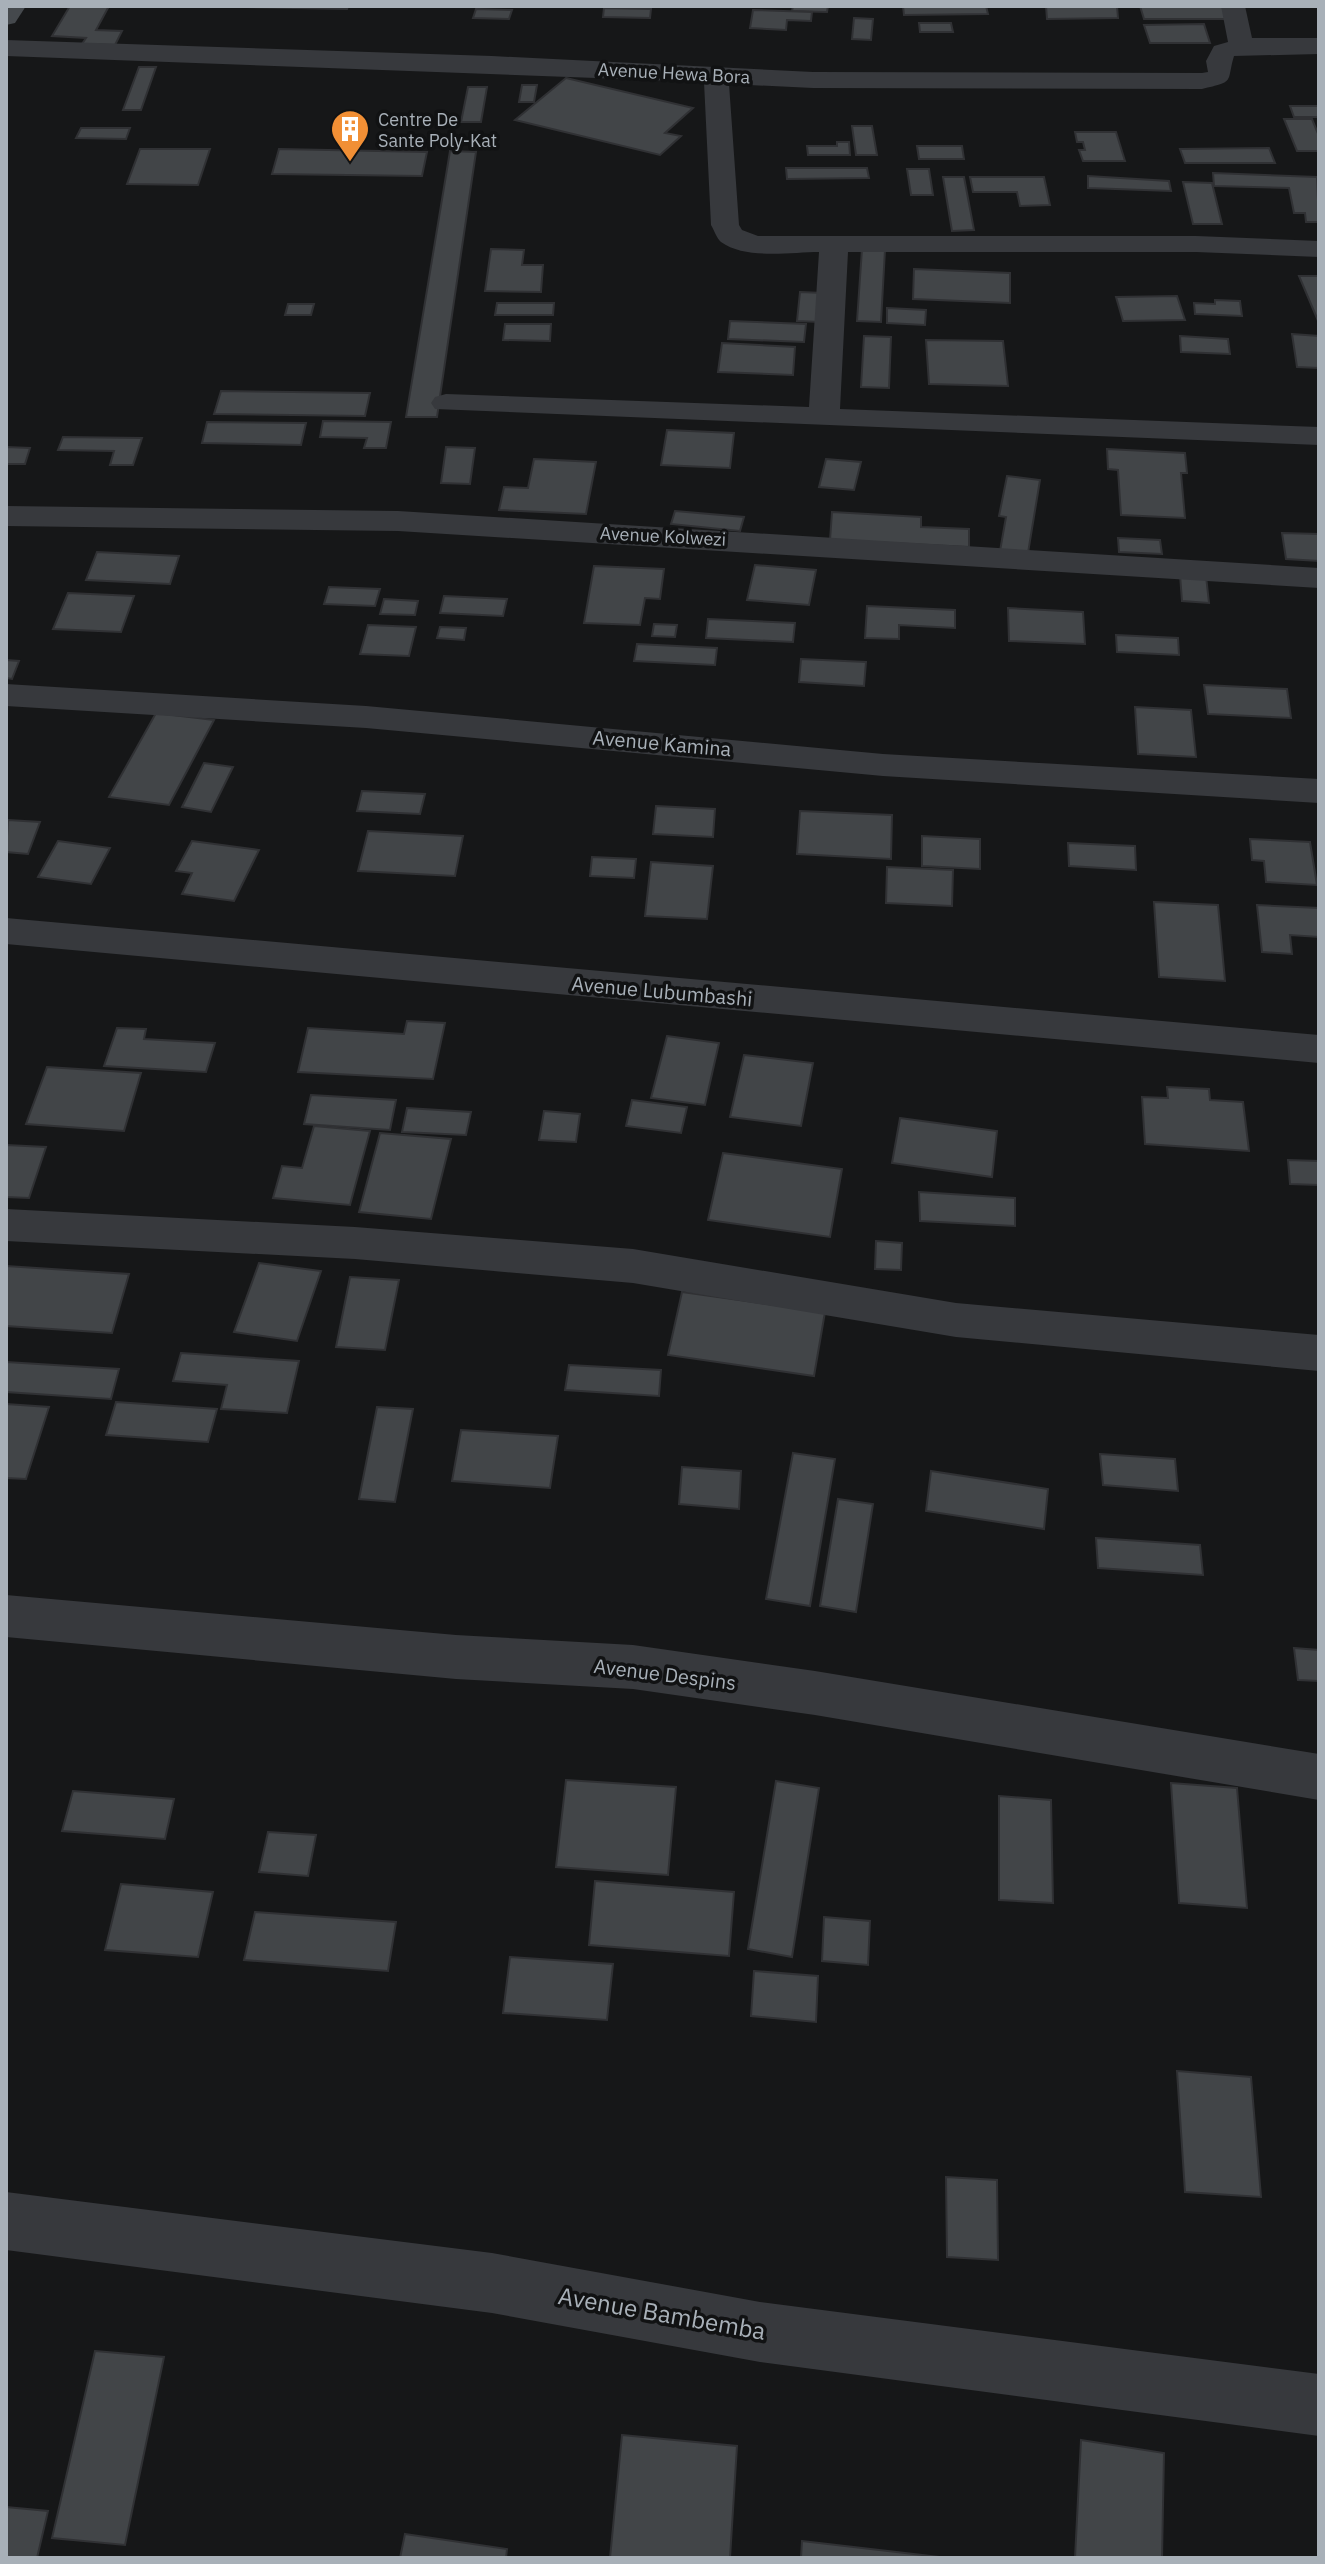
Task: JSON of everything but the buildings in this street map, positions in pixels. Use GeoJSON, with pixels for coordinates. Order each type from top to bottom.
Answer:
{"type":"FeatureCollection","features":[{"type":"Feature","properties":{"kind":"street"},"geometry":{"type":"LineString","coordinates":[[1233,6],[1241,46],[1319,46]]}},
{"type":"Feature","properties":{"kind":"street","name":"Avenue Hewa Bora"},"geometry":{"type":"LineString","coordinates":[[6,48],[813,80],[1202,81],[1216,78],[1221,73],[1219,61],[1223,51],[1241,46]]}},
{"type":"Feature","properties":{"kind":"street"},"geometry":{"type":"LineString","coordinates":[[716,75],[725,225],[731,236],[756,244],[1196,244],[1319,249]]}},
{"type":"Feature","properties":{"kind":"street"},"geometry":{"type":"LineString","coordinates":[[824,416],[834,243]]}},
{"type":"Feature","properties":{"kind":"street"},"geometry":{"type":"LineString","coordinates":[[446,403],[1319,436]]}},
{"type":"Feature","properties":{"kind":"street","name":"Avenue Kolwezi"},"geometry":{"type":"LineString","coordinates":[[6,516],[398,521],[1319,578]]}},
{"type":"Feature","properties":{"kind":"street","name":"Avenue Kamina"},"geometry":{"type":"LineString","coordinates":[[6,695],[366,717],[883,765],[1319,791]]}},
{"type":"Feature","properties":{"kind":"street","name":"Avenue Lubumbashi"},"geometry":{"type":"LineString","coordinates":[[6,931],[1319,1049]]}},
{"type":"Feature","properties":{"kind":"street"},"geometry":{"type":"LineString","coordinates":[[6,1225],[355,1243],[633,1266],[956,1320],[1319,1353]]}},
{"type":"Feature","properties":{"kind":"street","name":"Avenue Despins"},"geometry":{"type":"LineString","coordinates":[[6,1616],[456,1657],[633,1667],[815,1693],[1319,1777]]}},
{"type":"Feature","properties":{"kind":"street","name":"Avenue Bambemba"},"geometry":{"type":"LineString","coordinates":[[6,2221],[492,2283],[760,2332],[1319,2405]]}},
{"type":"Feature","properties":{"kind":"place","name":"Centre De Sante Poly-Kat"},"geometry":{"type":"Point","coordinates":[350,163]}}]}
